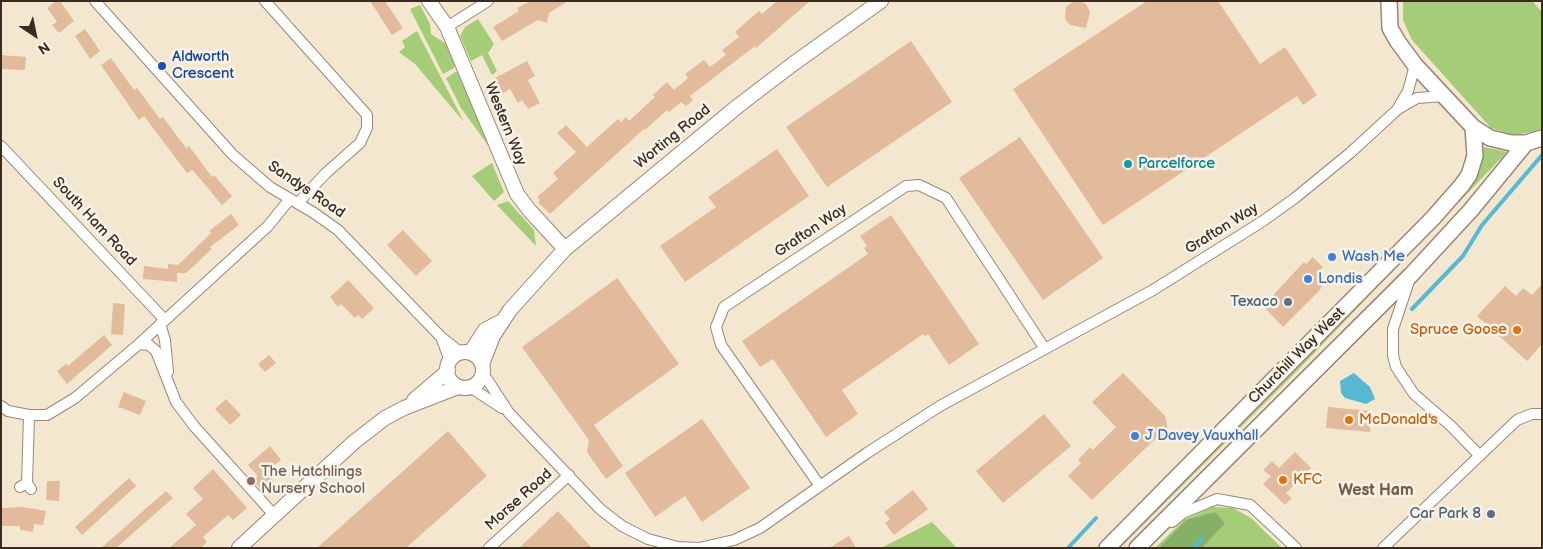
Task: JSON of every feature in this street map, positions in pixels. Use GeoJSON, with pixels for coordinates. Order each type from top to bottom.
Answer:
{"type":"FeatureCollection","features":[{"type":"Feature","properties":{"kind":"main road"},"geometry":{"type":"LineString","coordinates":[[1386,4],[1390,28],[1415,65],[1473,127],[1490,138],[1511,143],[1526,143],[1542,138]]}},
{"type":"Feature","properties":{"kind":"main road","name":"Churchill Way West"},"geometry":{"type":"LineString","coordinates":[[1107,548],[1434,218],[1462,185],[1473,166],[1476,148],[1473,127]]}},
{"type":"Feature","properties":{"kind":"main road","name":"Churchill Way West"},"geometry":{"type":"LineString","coordinates":[[1139,548],[1411,275],[1471,210],[1526,143]]}},
{"type":"Feature","properties":{"kind":"street","name":"Sandys Road"},"geometry":{"type":"LineString","coordinates":[[94,1],[233,155],[270,188],[338,230],[441,337],[457,360]]}},
{"type":"Feature","properties":{"kind":"street"},"geometry":{"type":"LineString","coordinates":[[1,406],[8,412],[47,415],[75,398],[139,344],[293,201],[360,143],[367,128],[367,115],[265,1]]}},
{"type":"Feature","properties":{"kind":"street","name":"Western Way"},"geometry":{"type":"LineString","coordinates":[[429,1],[447,27],[517,194],[530,211],[565,248]]}},
{"type":"Feature","properties":{"kind":"street"},"geometry":{"type":"LineString","coordinates":[[447,27],[488,1]]}},
{"type":"Feature","properties":{"kind":"street","name":"Worting Road"},"geometry":{"type":"LineString","coordinates":[[483,369],[493,336],[521,295],[565,248],[738,106],[792,64],[881,1]]}},
{"type":"Feature","properties":{"kind":"street","name":"Grafton Way"},"geometry":{"type":"LineString","coordinates":[[1398,109],[1408,91],[1415,65]]}},
{"type":"Feature","properties":{"kind":"street","name":"Grafton Way"},"geometry":{"type":"LineString","coordinates":[[483,369],[509,413],[600,509],[622,526],[648,539],[678,546],[692,547],[734,540],[760,528],[940,406],[1153,290],[1263,221],[1343,159],[1398,109],[1417,98],[1444,96]]}},
{"type":"Feature","properties":{"kind":"street","name":"South Ham Road"},"geometry":{"type":"LineString","coordinates":[[1,146],[162,322],[169,382]]}},
{"type":"Feature","properties":{"kind":"street","name":"Grafton Way"},"geometry":{"type":"LineString","coordinates":[[820,486],[721,344],[716,327],[724,307],[906,186],[919,184],[946,198],[1045,349]]}},
{"type":"Feature","properties":{"kind":"street"},"geometry":{"type":"LineString","coordinates":[[1411,275],[1393,330],[1392,355],[1396,367],[1414,394],[1451,426],[1480,456]]}},
{"type":"Feature","properties":{"kind":"street","name":"Worting Road"},"geometry":{"type":"LineString","coordinates":[[404,408],[457,360],[486,330],[505,320]]}},
{"type":"Feature","properties":{"kind":"street","name":"South Ham Road"},"geometry":{"type":"LineString","coordinates":[[139,344],[149,345],[156,351],[176,402],[194,426],[275,516]]}},
{"type":"Feature","properties":{"kind":"street"},"geometry":{"type":"LineString","coordinates":[[477,357],[483,369],[477,384],[464,387],[453,383],[457,360],[477,357]]}},
{"type":"Feature","properties":{"kind":"street","name":"Worting Road"},"geometry":{"type":"LineString","coordinates":[[239,548],[354,442],[386,418],[404,408],[464,387]]}},
{"type":"Feature","properties":{"kind":"street","name":"Grafton Way"},"geometry":{"type":"LineString","coordinates":[[464,387],[509,413]]}},
{"type":"Feature","properties":{"kind":"street"},"geometry":{"type":"LineString","coordinates":[[1383,548],[1517,420],[1532,414],[1542,414]]}},
{"type":"Feature","properties":{"kind":"street"},"geometry":{"type":"LineString","coordinates":[[26,486],[29,415]]}},
{"type":"Feature","properties":{"kind":"street","name":"Morse Road"},"geometry":{"type":"LineString","coordinates":[[489,548],[569,475]]}},
{"type":"Feature","properties":{"kind":"street"},"geometry":{"type":"LineString","coordinates":[[1139,548],[1183,513],[1217,500],[1250,505],[1296,548]]}},
{"type":"Feature","properties":{"kind":"green space"},"geometry":{"type":"Polygon","coordinates":[[[1403,1],[1532,1],[1542,12],[1542,130],[1514,135],[1491,128],[1412,40],[1403,20],[1403,1]]]}},
{"type":"Feature","properties":{"kind":"green space"},"geometry":{"type":"Polygon","coordinates":[[[420,5],[430,24],[431,34],[448,45],[455,64],[454,68],[443,74],[410,9],[420,5]]]}},
{"type":"Feature","properties":{"kind":"green space"},"geometry":{"type":"Polygon","coordinates":[[[478,19],[494,44],[488,53],[497,71],[492,75],[482,55],[471,61],[460,36],[465,27],[478,19]]]}},
{"type":"Feature","properties":{"kind":"green space"},"geometry":{"type":"Polygon","coordinates":[[[417,31],[464,122],[415,64],[399,52],[405,47],[402,41],[417,31]]]}},
{"type":"Feature","properties":{"kind":"green space"},"geometry":{"type":"Polygon","coordinates":[[[457,71],[490,148],[461,108],[446,78],[457,71]]]}},
{"type":"Feature","properties":{"kind":"green space"},"geometry":{"type":"Polygon","coordinates":[[[1484,147],[1507,152],[1299,369],[1120,548],[1113,548],[1472,180],[1481,163],[1484,147]]]}},
{"type":"Feature","properties":{"kind":"green space"},"geometry":{"type":"Polygon","coordinates":[[[492,163],[504,192],[494,201],[472,176],[492,163]]]}},
{"type":"Feature","properties":{"kind":"green space"},"geometry":{"type":"Polygon","coordinates":[[[508,201],[534,230],[536,246],[497,205],[508,201]]]}},
{"type":"Feature","properties":{"kind":"green space"},"geometry":{"type":"Polygon","coordinates":[[[1213,507],[1233,508],[1251,518],[1282,548],[1155,548],[1184,520],[1213,507]]]}},
{"type":"Feature","properties":{"kind":"green space"},"geometry":{"type":"Polygon","coordinates":[[[1215,512],[1225,523],[1202,548],[1159,548],[1186,520],[1215,512]]]}},
{"type":"Feature","properties":{"kind":"green space"},"geometry":{"type":"Polygon","coordinates":[[[932,522],[957,548],[881,548],[932,522]]]}},
{"type":"Feature","properties":{"kind":"water"},"geometry":{"type":"Polygon","coordinates":[[[1354,373],[1370,387],[1375,399],[1366,404],[1345,398],[1341,393],[1340,381],[1354,373]]]}},
{"type":"Feature","properties":{"kind":"building"},"geometry":{"type":"Polygon","coordinates":[[[56,1],[60,1],[74,21],[59,33],[52,25],[57,22],[47,8],[56,1]]]}},
{"type":"Feature","properties":{"kind":"building"},"geometry":{"type":"Polygon","coordinates":[[[370,1],[385,1],[403,28],[392,35],[370,1]]]}},
{"type":"Feature","properties":{"kind":"building"},"geometry":{"type":"Polygon","coordinates":[[[531,1],[568,1],[549,13],[547,23],[538,20],[502,41],[493,27],[519,11],[517,8],[531,1]]]}},
{"type":"Feature","properties":{"kind":"building"},"geometry":{"type":"Polygon","coordinates":[[[777,1],[810,1],[756,48],[755,46],[690,96],[693,100],[686,106],[681,102],[669,112],[667,110],[550,214],[538,202],[540,200],[537,197],[558,179],[553,173],[576,152],[557,133],[566,125],[587,147],[618,119],[621,122],[626,117],[629,121],[655,97],[653,95],[667,82],[674,90],[688,78],[685,74],[704,60],[710,67],[726,55],[722,50],[739,37],[735,32],[759,11],[762,14],[777,1]]]}},
{"type":"Feature","properties":{"kind":"building"},"geometry":{"type":"Polygon","coordinates":[[[1079,1],[1086,4],[1090,12],[1086,28],[1070,25],[1065,19],[1066,7],[1073,2],[1079,1]]]}},
{"type":"Feature","properties":{"kind":"building","name":"Parcelforce"},"geometry":{"type":"Polygon","coordinates":[[[1147,1],[1218,1],[1260,64],[1285,47],[1317,95],[1303,105],[1297,96],[1103,225],[1013,89],[1147,1]]]}},
{"type":"Feature","properties":{"kind":"building"},"geometry":{"type":"Polygon","coordinates":[[[85,29],[100,51],[90,59],[75,36],[85,29]]]}},
{"type":"Feature","properties":{"kind":"building"},"geometry":{"type":"Polygon","coordinates":[[[911,41],[952,102],[827,187],[786,127],[911,41]]]}},
{"type":"Feature","properties":{"kind":"building"},"geometry":{"type":"Polygon","coordinates":[[[1,55],[26,57],[25,70],[1,69],[1,55]]]}},
{"type":"Feature","properties":{"kind":"building"},"geometry":{"type":"Polygon","coordinates":[[[111,58],[134,90],[137,88],[160,119],[163,117],[186,148],[189,146],[212,177],[214,175],[232,196],[222,205],[192,170],[187,173],[144,116],[139,120],[101,65],[111,58]]]}},
{"type":"Feature","properties":{"kind":"building"},"geometry":{"type":"Polygon","coordinates":[[[527,61],[535,76],[528,80],[540,103],[528,109],[522,100],[518,103],[510,89],[503,93],[495,78],[527,61]]]}},
{"type":"Feature","properties":{"kind":"building"},"geometry":{"type":"Polygon","coordinates":[[[1020,137],[1103,258],[1043,300],[959,178],[1020,137]]]}},
{"type":"Feature","properties":{"kind":"building"},"geometry":{"type":"Polygon","coordinates":[[[777,149],[809,196],[685,282],[660,246],[716,207],[708,197],[777,149]]]}},
{"type":"Feature","properties":{"kind":"building"},"geometry":{"type":"Polygon","coordinates":[[[231,214],[239,225],[210,247],[212,249],[186,273],[177,273],[177,282],[143,279],[144,266],[168,269],[168,264],[178,265],[211,233],[209,231],[231,214]]]}},
{"type":"Feature","properties":{"kind":"building"},"geometry":{"type":"Polygon","coordinates":[[[891,215],[979,344],[949,365],[928,334],[925,336],[923,334],[842,390],[858,414],[826,437],[773,359],[760,367],[742,341],[868,254],[864,248],[867,246],[860,236],[891,215]]]}},
{"type":"Feature","properties":{"kind":"building"},"geometry":{"type":"Polygon","coordinates":[[[403,230],[432,261],[416,276],[387,245],[403,230]]]}},
{"type":"Feature","properties":{"kind":"building","name":"Texaco"},"geometry":{"type":"Polygon","coordinates":[[[1313,257],[1323,267],[1317,274],[1324,281],[1320,290],[1283,327],[1263,306],[1304,262],[1306,264],[1313,257]]]}},
{"type":"Feature","properties":{"kind":"building"},"geometry":{"type":"Polygon","coordinates":[[[617,278],[679,364],[594,425],[623,466],[606,479],[587,452],[589,440],[522,347],[617,278]]]}},
{"type":"Feature","properties":{"kind":"building"},"geometry":{"type":"Polygon","coordinates":[[[348,280],[374,308],[362,319],[358,315],[355,318],[341,304],[338,307],[330,297],[348,280]]]}},
{"type":"Feature","properties":{"kind":"building","name":"Spruce Goose"},"geometry":{"type":"Polygon","coordinates":[[[1542,284],[1542,344],[1527,361],[1477,316],[1505,286],[1516,296],[1523,288],[1532,295],[1542,284]]]}},
{"type":"Feature","properties":{"kind":"building"},"geometry":{"type":"Polygon","coordinates":[[[113,303],[125,304],[123,335],[111,334],[113,303]]]}},
{"type":"Feature","properties":{"kind":"building"},"geometry":{"type":"Polygon","coordinates":[[[104,335],[112,345],[67,384],[57,371],[66,364],[68,366],[104,335]]]}},
{"type":"Feature","properties":{"kind":"building"},"geometry":{"type":"Polygon","coordinates":[[[269,355],[276,363],[265,372],[258,364],[269,355]]]}},
{"type":"Feature","properties":{"kind":"building","name":"J Davey Vauxhall"},"geometry":{"type":"Polygon","coordinates":[[[1123,373],[1165,416],[1168,430],[1166,435],[1155,439],[1092,500],[1068,476],[1081,463],[1078,460],[1090,447],[1093,450],[1116,427],[1092,402],[1123,373]]]}},
{"type":"Feature","properties":{"kind":"building"},"geometry":{"type":"Polygon","coordinates":[[[124,392],[146,401],[140,415],[118,407],[124,392]]]}},
{"type":"Feature","properties":{"kind":"building"},"geometry":{"type":"Polygon","coordinates":[[[226,399],[241,415],[230,425],[215,409],[226,399]]]}},
{"type":"Feature","properties":{"kind":"building","name":"McDonald's"},"geometry":{"type":"Polygon","coordinates":[[[1328,407],[1371,411],[1370,432],[1326,428],[1328,407]]]}},
{"type":"Feature","properties":{"kind":"building"},"geometry":{"type":"Polygon","coordinates":[[[1044,414],[1071,446],[1003,503],[976,471],[1044,414]]]}},
{"type":"Feature","properties":{"kind":"building"},"geometry":{"type":"Polygon","coordinates":[[[702,419],[750,488],[702,522],[685,496],[655,517],[625,473],[702,419]]]}},
{"type":"Feature","properties":{"kind":"building"},"geometry":{"type":"Polygon","coordinates":[[[448,431],[487,476],[406,548],[317,548],[448,431]]]}},
{"type":"Feature","properties":{"kind":"building"},"geometry":{"type":"Polygon","coordinates":[[[270,446],[281,460],[266,472],[275,483],[263,492],[253,480],[258,476],[248,465],[270,446]]]}},
{"type":"Feature","properties":{"kind":"building","name":"KFC"},"geometry":{"type":"Polygon","coordinates":[[[1295,452],[1311,468],[1286,493],[1292,498],[1285,505],[1263,484],[1271,476],[1263,470],[1272,461],[1279,468],[1295,452]]]}},
{"type":"Feature","properties":{"kind":"building"},"geometry":{"type":"Polygon","coordinates":[[[213,469],[247,508],[233,520],[228,515],[203,537],[207,542],[201,548],[169,548],[196,525],[186,514],[203,499],[193,488],[213,469]]]}},
{"type":"Feature","properties":{"kind":"building"},"geometry":{"type":"Polygon","coordinates":[[[129,478],[136,486],[82,535],[75,527],[129,478]]]}},
{"type":"Feature","properties":{"kind":"building"},"geometry":{"type":"Polygon","coordinates":[[[47,481],[60,481],[59,501],[46,500],[47,481]]]}},
{"type":"Feature","properties":{"kind":"building"},"geometry":{"type":"Polygon","coordinates":[[[913,490],[928,509],[894,535],[885,523],[890,519],[884,512],[913,490]]]}},
{"type":"Feature","properties":{"kind":"building"},"geometry":{"type":"Polygon","coordinates":[[[166,491],[173,498],[116,548],[101,548],[166,491]]]}},
{"type":"Feature","properties":{"kind":"building"},"geometry":{"type":"Polygon","coordinates":[[[23,507],[46,511],[43,525],[34,524],[33,532],[20,530],[20,526],[1,526],[1,508],[23,507]]]}},
{"type":"Feature","properties":{"kind":"building"},"geometry":{"type":"Polygon","coordinates":[[[558,511],[592,548],[519,548],[558,511]]]}},
{"type":"Feature","properties":{"kind":"building"},"geometry":{"type":"Polygon","coordinates":[[[849,536],[856,548],[829,548],[849,536]]]}},
{"type":"Feature","properties":{"kind":"waterway"},"geometry":{"type":"LineString","coordinates":[[1412,309],[1463,256],[1482,225],[1542,155]]}},
{"type":"Feature","properties":{"kind":"waterway"},"geometry":{"type":"LineString","coordinates":[[1068,548],[1096,518]]}},
{"type":"Feature","properties":{"kind":"waterway"},"geometry":{"type":"LineString","coordinates":[[1194,548],[1202,538]]}},
{"type":"Feature","properties":{"kind":"place","name":"Aldworth Crescent"},"geometry":{"type":"Point","coordinates":[162,66]}},
{"type":"Feature","properties":{"kind":"place","name":"Parcelforce"},"geometry":{"type":"Point","coordinates":[1128,164]}},
{"type":"Feature","properties":{"kind":"place","name":"Wash Me"},"geometry":{"type":"Point","coordinates":[1332,257]}},
{"type":"Feature","properties":{"kind":"place","name":"Londis"},"geometry":{"type":"Point","coordinates":[1308,279]}},
{"type":"Feature","properties":{"kind":"place","name":"Texaco"},"geometry":{"type":"Point","coordinates":[1288,302]}},
{"type":"Feature","properties":{"kind":"place","name":"Spruce Goose"},"geometry":{"type":"Point","coordinates":[1517,330]}},
{"type":"Feature","properties":{"kind":"place","name":"McDonald's"},"geometry":{"type":"Point","coordinates":[1349,420]}},
{"type":"Feature","properties":{"kind":"place","name":"J Davey Vauxhall"},"geometry":{"type":"Point","coordinates":[1135,436]}},
{"type":"Feature","properties":{"kind":"place","name":"KFC"},"geometry":{"type":"Point","coordinates":[1283,480]}},
{"type":"Feature","properties":{"kind":"place","name":"The Hatchlings Nursery School"},"geometry":{"type":"Point","coordinates":[251,481]}},
{"type":"Feature","properties":{"kind":"place","name":"Car Park 8"},"geometry":{"type":"Point","coordinates":[1491,514]}},
{"type":"Feature","properties":{"kind":"district","name":"West Ham"},"geometry":{"type":"Point","coordinates":[1376,491]}}]}
